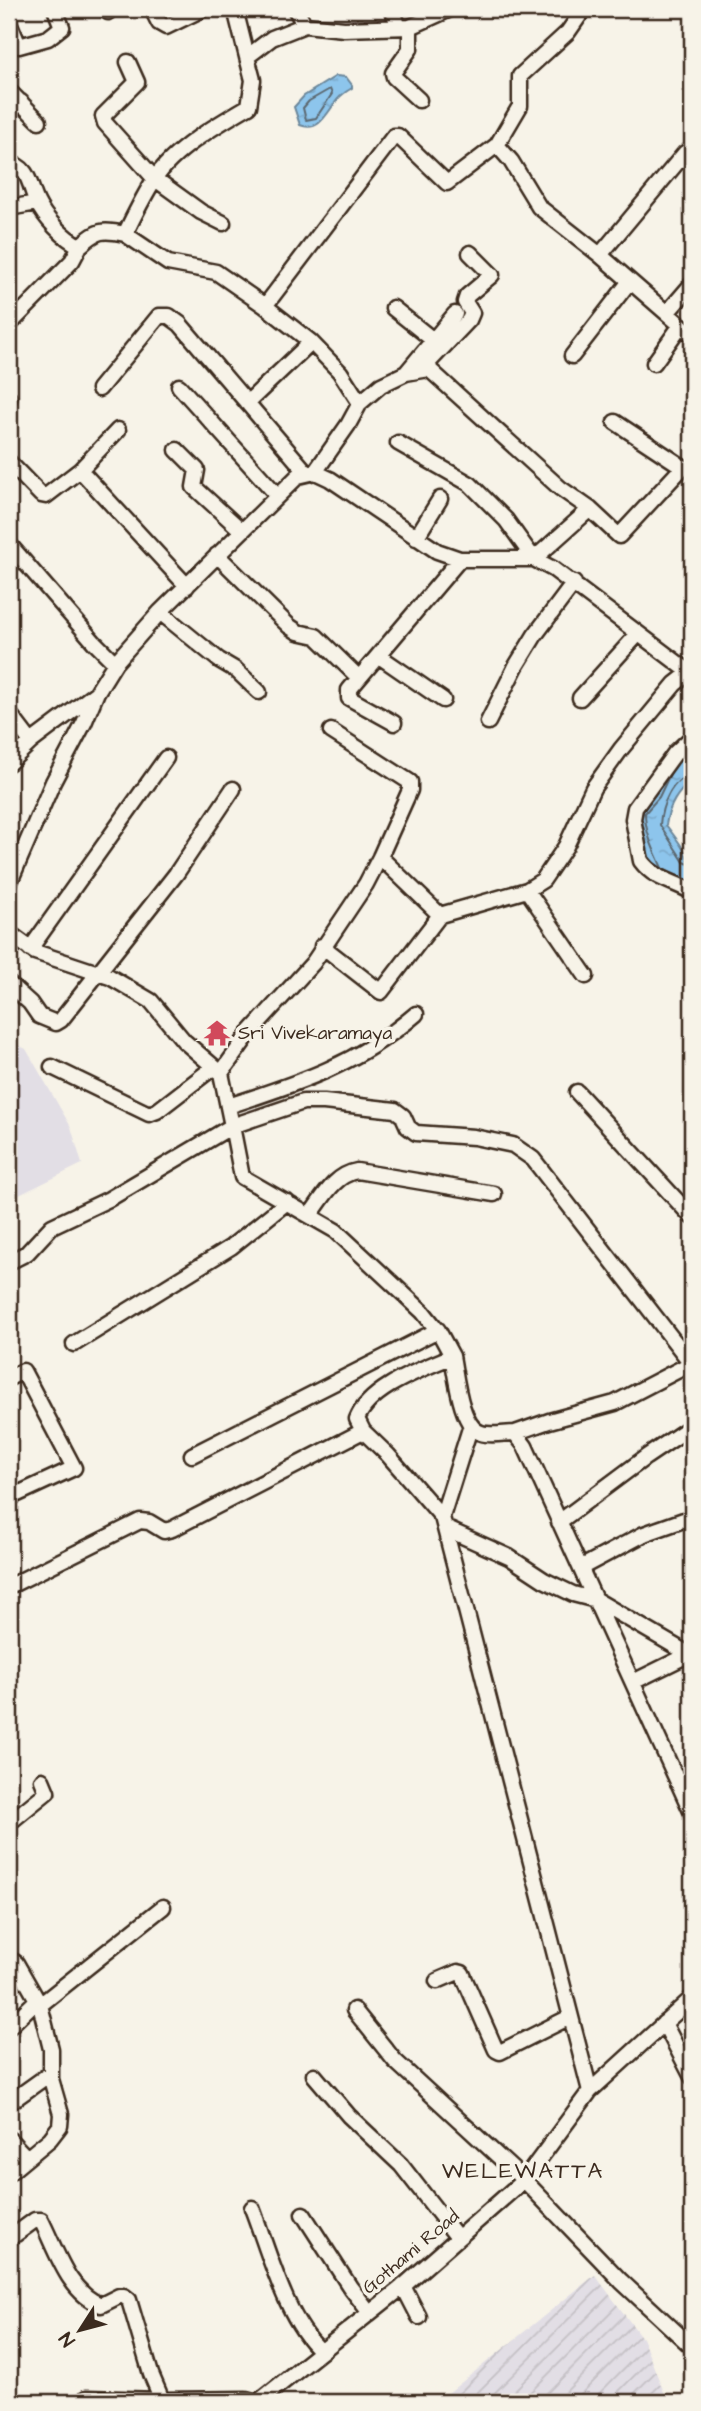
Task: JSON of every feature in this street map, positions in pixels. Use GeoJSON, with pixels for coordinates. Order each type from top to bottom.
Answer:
{"type":"FeatureCollection","features":[{"type":"Feature","properties":{"kind":"street"},"geometry":{"type":"LineString","coordinates":[[9,22],[19,46],[38,41],[48,38],[62,27],[55,9]]}},
{"type":"Feature","properties":{"kind":"street"},"geometry":{"type":"LineString","coordinates":[[152,9],[159,23],[166,27],[203,9]]}},
{"type":"Feature","properties":{"kind":"street"},"geometry":{"type":"LineString","coordinates":[[125,234],[155,178],[175,156],[221,122],[249,106],[253,80],[235,9]]}},
{"type":"Feature","properties":{"kind":"street"},"geometry":{"type":"LineString","coordinates":[[295,9],[305,24]]}},
{"type":"Feature","properties":{"kind":"street"},"geometry":{"type":"LineString","coordinates":[[392,9],[405,27],[410,49],[393,73],[394,77],[419,100]]}},
{"type":"Feature","properties":{"kind":"street"},"geometry":{"type":"LineString","coordinates":[[247,57],[272,38],[305,24],[344,29],[405,27],[450,9]]}},
{"type":"Feature","properties":{"kind":"street"},"geometry":{"type":"LineString","coordinates":[[265,306],[394,135],[447,183],[497,145],[520,106],[520,76],[568,32],[584,9]]}},
{"type":"Feature","properties":{"kind":"street"},"geometry":{"type":"LineString","coordinates":[[128,62],[138,82],[103,116],[105,123],[155,178],[201,212],[223,223]]}},
{"type":"Feature","properties":{"kind":"street"},"geometry":{"type":"LineString","coordinates":[[9,92],[39,121]]}},
{"type":"Feature","properties":{"kind":"street"},"geometry":{"type":"LineString","coordinates":[[9,112],[21,102]]}},
{"type":"Feature","properties":{"kind":"street"},"geometry":{"type":"LineString","coordinates":[[497,145],[511,161],[538,207],[600,255],[692,335]]}},
{"type":"Feature","properties":{"kind":"street"},"geometry":{"type":"LineString","coordinates":[[600,255],[685,153],[692,151]]}},
{"type":"Feature","properties":{"kind":"street"},"geometry":{"type":"LineString","coordinates":[[9,163],[14,163],[29,177],[37,203],[67,240],[80,246]]}},
{"type":"Feature","properties":{"kind":"street"},"geometry":{"type":"LineString","coordinates":[[9,208],[37,203]]}},
{"type":"Feature","properties":{"kind":"street"},"geometry":{"type":"LineString","coordinates":[[9,325],[72,261],[80,246],[95,232],[125,234],[168,263],[216,272],[265,306],[311,342],[340,372],[360,403]]}},
{"type":"Feature","properties":{"kind":"street"},"geometry":{"type":"LineString","coordinates":[[429,369],[430,361],[469,320],[472,313],[465,302],[467,296],[492,275],[470,253]]}},
{"type":"Feature","properties":{"kind":"street"},"geometry":{"type":"LineString","coordinates":[[572,356],[630,281]]}},
{"type":"Feature","properties":{"kind":"street"},"geometry":{"type":"LineString","coordinates":[[667,313],[692,284]]}},
{"type":"Feature","properties":{"kind":"street"},"geometry":{"type":"LineString","coordinates":[[393,308],[433,340]]}},
{"type":"Feature","properties":{"kind":"street"},"geometry":{"type":"LineString","coordinates":[[406,373],[455,314]]}},
{"type":"Feature","properties":{"kind":"street"},"geometry":{"type":"LineString","coordinates":[[99,389],[159,316],[169,316],[180,324],[311,473],[330,479],[437,551],[460,559],[534,559],[590,509]]}},
{"type":"Feature","properties":{"kind":"street"},"geometry":{"type":"LineString","coordinates":[[654,363],[681,325]]}},
{"type":"Feature","properties":{"kind":"street"},"geometry":{"type":"LineString","coordinates":[[247,403],[311,342]]}},
{"type":"Feature","properties":{"kind":"street"},"geometry":{"type":"LineString","coordinates":[[9,884],[53,782],[85,723],[97,692],[115,663],[160,612],[277,495],[298,476],[311,473],[348,425],[360,403],[381,385],[406,373],[429,369]]}},
{"type":"Feature","properties":{"kind":"street"},"geometry":{"type":"LineString","coordinates":[[429,369],[560,488],[590,509],[619,536],[683,467],[615,422]]}},
{"type":"Feature","properties":{"kind":"street"},"geometry":{"type":"LineString","coordinates":[[179,386],[277,495]]}},
{"type":"Feature","properties":{"kind":"street"},"geometry":{"type":"LineString","coordinates":[[9,462],[41,495],[46,496],[80,470],[118,430]]}},
{"type":"Feature","properties":{"kind":"street"},"geometry":{"type":"LineString","coordinates":[[322,946],[382,992],[440,915],[527,890],[543,880],[566,846],[593,788],[621,748],[675,684],[691,674],[574,583],[534,559],[506,520],[470,484],[398,443]]}},
{"type":"Feature","properties":{"kind":"street"},"geometry":{"type":"LineString","coordinates":[[177,450],[197,470],[194,487],[241,530]]}},
{"type":"Feature","properties":{"kind":"street"},"geometry":{"type":"LineString","coordinates":[[80,470],[187,586]]}},
{"type":"Feature","properties":{"kind":"street"},"geometry":{"type":"LineString","coordinates":[[415,537],[440,499]]}},
{"type":"Feature","properties":{"kind":"street"},"geometry":{"type":"LineString","coordinates":[[9,544],[115,663]]}},
{"type":"Feature","properties":{"kind":"street"},"geometry":{"type":"LineString","coordinates":[[217,555],[289,626],[298,632],[316,636],[359,678]]}},
{"type":"Feature","properties":{"kind":"street"},"geometry":{"type":"LineString","coordinates":[[394,723],[349,698],[349,690],[460,559]]}},
{"type":"Feature","properties":{"kind":"street"},"geometry":{"type":"LineString","coordinates":[[488,722],[535,635],[574,583]]}},
{"type":"Feature","properties":{"kind":"street"},"geometry":{"type":"LineString","coordinates":[[160,612],[219,660],[236,670],[259,692]]}},
{"type":"Feature","properties":{"kind":"street"},"geometry":{"type":"LineString","coordinates":[[580,698],[638,635]]}},
{"type":"Feature","properties":{"kind":"street"},"geometry":{"type":"LineString","coordinates":[[379,656],[443,700]]}},
{"type":"Feature","properties":{"kind":"street"},"geometry":{"type":"LineString","coordinates":[[9,763],[97,692]]}},
{"type":"Feature","properties":{"kind":"street"},"geometry":{"type":"LineString","coordinates":[[9,713],[32,742]]}},
{"type":"Feature","properties":{"kind":"street"},"geometry":{"type":"LineString","coordinates":[[52,1068],[149,1114],[157,1111],[218,1070],[313,963],[366,884],[410,790],[410,782],[331,731]]}},
{"type":"Feature","properties":{"kind":"street"},"geometry":{"type":"LineString","coordinates":[[692,737],[656,777],[635,808],[633,819],[641,861],[645,867],[661,880],[692,892]]}},
{"type":"Feature","properties":{"kind":"street"},"geometry":{"type":"LineString","coordinates":[[30,949],[166,758]]}},
{"type":"Feature","properties":{"kind":"street"},"geometry":{"type":"LineString","coordinates":[[9,984],[30,1003],[39,1016],[56,1023],[61,1020],[176,874],[233,789]]}},
{"type":"Feature","properties":{"kind":"street"},"geometry":{"type":"LineString","coordinates":[[380,857],[440,915]]}},
{"type":"Feature","properties":{"kind":"street"},"geometry":{"type":"LineString","coordinates":[[527,890],[586,976]]}},
{"type":"Feature","properties":{"kind":"street"},"geometry":{"type":"LineString","coordinates":[[9,933],[35,953],[100,973],[151,1001],[184,1041],[218,1070],[228,1106],[232,1126],[242,1177],[336,1231],[423,1312],[438,1330],[452,1356],[464,1415],[480,1433],[515,1433],[549,1420],[615,1403],[692,1363],[533,1159],[513,1145],[474,1137],[416,1133],[408,1127],[404,1116],[395,1110],[303,1102],[232,1126],[109,1199],[52,1226],[27,1253],[9,1262]]}},
{"type":"Feature","properties":{"kind":"street"},"geometry":{"type":"LineString","coordinates":[[228,1106],[283,1089],[356,1058],[389,1037],[416,1014]]}},
{"type":"Feature","properties":{"kind":"street"},"geometry":{"type":"LineString","coordinates":[[577,1092],[692,1217]]}},
{"type":"Feature","properties":{"kind":"street"},"geometry":{"type":"LineString","coordinates":[[310,1215],[337,1180],[347,1173],[357,1171],[494,1194]]}},
{"type":"Feature","properties":{"kind":"street"},"geometry":{"type":"LineString","coordinates":[[74,1344],[231,1247],[287,1202]]}},
{"type":"Feature","properties":{"kind":"street"},"geometry":{"type":"LineString","coordinates":[[192,1455],[438,1330]]}},
{"type":"Feature","properties":{"kind":"street"},"geometry":{"type":"LineString","coordinates":[[452,1356],[380,1392],[362,1406],[357,1419],[363,1431],[388,1455],[443,1522],[509,1557],[544,1580],[573,1594],[596,1600],[691,1654]]}},
{"type":"Feature","properties":{"kind":"street"},"geometry":{"type":"LineString","coordinates":[[9,1378],[23,1371],[74,1468],[9,1498]]}},
{"type":"Feature","properties":{"kind":"street"},"geometry":{"type":"LineString","coordinates":[[471,1425],[443,1522],[590,2091]]}},
{"type":"Feature","properties":{"kind":"street"},"geometry":{"type":"LineString","coordinates":[[559,1522],[692,1426]]}},
{"type":"Feature","properties":{"kind":"street"},"geometry":{"type":"LineString","coordinates":[[9,1583],[14,1584],[139,1521],[149,1522],[164,1531],[172,1529],[363,1431]]}},
{"type":"Feature","properties":{"kind":"street"},"geometry":{"type":"LineString","coordinates":[[515,1433],[525,1446],[582,1567],[692,1813]]}},
{"type":"Feature","properties":{"kind":"street"},"geometry":{"type":"LineString","coordinates":[[582,1567],[644,1534],[690,1522]]}},
{"type":"Feature","properties":{"kind":"street"},"geometry":{"type":"LineString","coordinates":[[633,1682],[691,1654]]}},
{"type":"Feature","properties":{"kind":"street"},"geometry":{"type":"LineString","coordinates":[[678,1783],[692,1777]]}},
{"type":"Feature","properties":{"kind":"street"},"geometry":{"type":"LineString","coordinates":[[9,1823],[47,1792],[42,1780]]}},
{"type":"Feature","properties":{"kind":"street"},"geometry":{"type":"LineString","coordinates":[[9,2027],[163,1907]]}},
{"type":"Feature","properties":{"kind":"street"},"geometry":{"type":"LineString","coordinates":[[9,1963],[16,1963],[39,2002],[51,2049],[51,2073],[61,2114],[60,2126],[50,2139],[9,2174]]}},
{"type":"Feature","properties":{"kind":"street"},"geometry":{"type":"LineString","coordinates":[[437,1981],[462,1972],[496,2050],[500,2052],[570,2017]]}},
{"type":"Feature","properties":{"kind":"street","name":"Gothami Road"},"geometry":{"type":"LineString","coordinates":[[258,2402],[403,2286],[524,2180],[590,2091],[692,1998]]}},
{"type":"Feature","properties":{"kind":"street"},"geometry":{"type":"LineString","coordinates":[[354,2010],[395,2061],[524,2180],[621,2281],[692,2347]]}},
{"type":"Feature","properties":{"kind":"street"},"geometry":{"type":"LineString","coordinates":[[664,2023],[692,2077]]}},
{"type":"Feature","properties":{"kind":"street"},"geometry":{"type":"LineString","coordinates":[[9,2103],[51,2073]]}},
{"type":"Feature","properties":{"kind":"street"},"geometry":{"type":"LineString","coordinates":[[314,2075],[349,2116],[401,2165],[458,2238]]}},
{"type":"Feature","properties":{"kind":"street"},"geometry":{"type":"LineString","coordinates":[[9,2139],[27,2158]]}},
{"type":"Feature","properties":{"kind":"street"},"geometry":{"type":"LineString","coordinates":[[252,2208],[302,2330],[321,2351]]}},
{"type":"Feature","properties":{"kind":"street"},"geometry":{"type":"LineString","coordinates":[[303,2214],[350,2287],[370,2312]]}},
{"type":"Feature","properties":{"kind":"street"},"geometry":{"type":"LineString","coordinates":[[9,2239],[35,2220],[41,2220],[75,2286],[86,2298],[101,2305],[124,2295],[129,2301],[150,2374],[162,2400]]}},
{"type":"Feature","properties":{"kind":"street"},"geometry":{"type":"LineString","coordinates":[[403,2286],[419,2318]]}},
{"type":"Feature","properties":{"kind":"street"},"geometry":{"type":"LineString","coordinates":[[86,2398],[246,2399],[258,2402]]}},
{"type":"Feature","properties":{"kind":"shaded area"},"geometry":{"type":"Polygon","coordinates":[[[9,1041],[26,1049],[71,1127],[82,1164],[9,1200],[9,1041]]]}},
{"type":"Feature","properties":{"kind":"shaded area"},"geometry":{"type":"Polygon","coordinates":[[[595,2275],[642,2338],[668,2402],[437,2402],[595,2275]]]}},
{"type":"Feature","properties":{"kind":"water"},"geometry":{"type":"Polygon","coordinates":[[[336,76],[346,77],[352,88],[340,97],[318,124],[307,127],[300,125],[294,107],[304,96],[336,76]]]}},
{"type":"Feature","properties":{"kind":"water"},"geometry":{"type":"Polygon","coordinates":[[[692,743],[692,780],[674,800],[666,825],[688,858],[692,897],[657,873],[644,846],[638,809],[666,766],[692,743]]]}},
{"type":"Feature","properties":{"kind":"place","name":"Sri Vivekaramaya"},"geometry":{"type":"Point","coordinates":[217,1033]}},
{"type":"Feature","properties":{"kind":"district","name":"WELEWATTA"},"geometry":{"type":"Point","coordinates":[523,2171]}}]}
